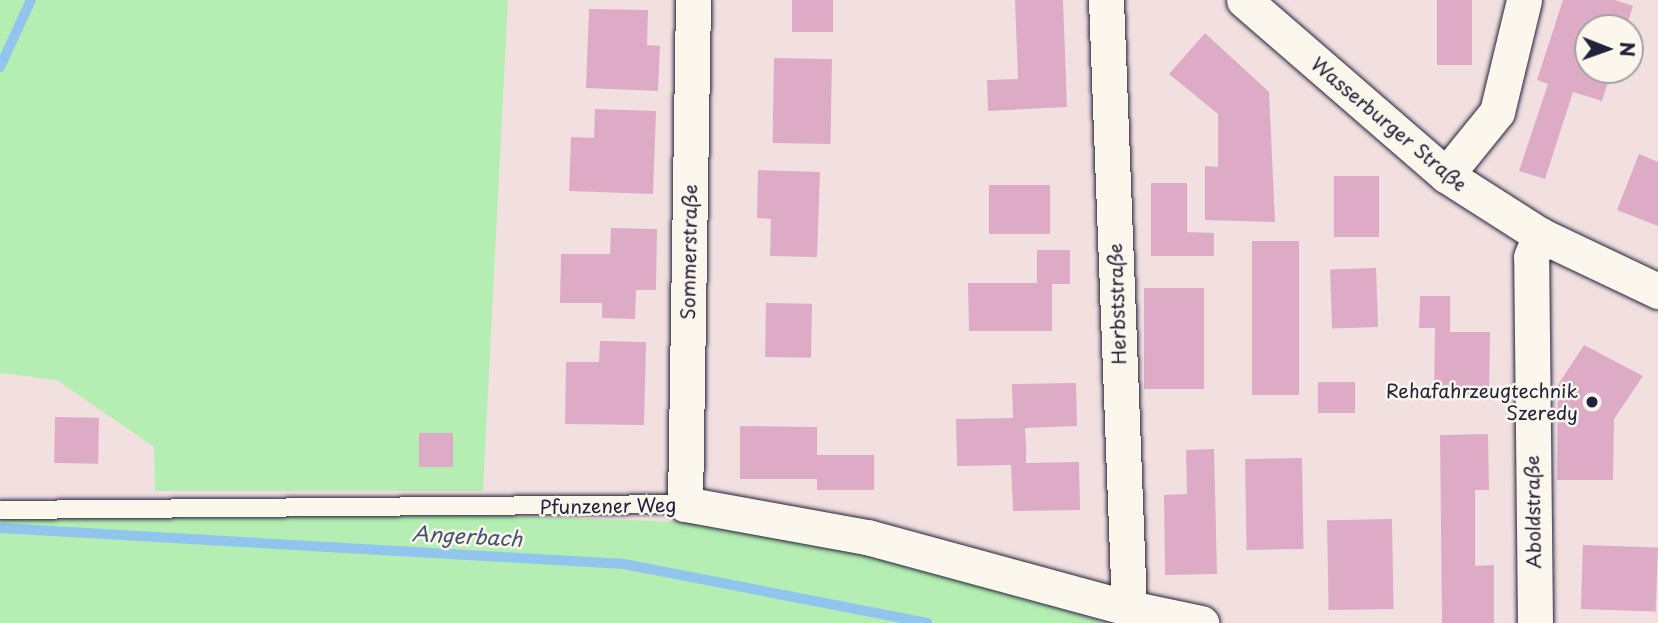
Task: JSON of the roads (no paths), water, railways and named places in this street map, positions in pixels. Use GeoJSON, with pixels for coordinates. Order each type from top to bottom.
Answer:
{"type":"FeatureCollection","features":[{"type":"Feature","properties":{"kind":"street","name":"Sommerstraße"},"geometry":{"type":"LineString","coordinates":[[685,504],[693,0]]}},
{"type":"Feature","properties":{"kind":"street","name":"Herbststraße"},"geometry":{"type":"LineString","coordinates":[[1106,0],[1129,608]]}},
{"type":"Feature","properties":{"kind":"street","name":"Wasserburger Straße"},"geometry":{"type":"LineString","coordinates":[[1244,0],[1446,175],[1540,235],[1658,290]]}},
{"type":"Feature","properties":{"kind":"street"},"geometry":{"type":"LineString","coordinates":[[1446,175],[1497,112],[1524,0]]}},
{"type":"Feature","properties":{"kind":"street","name":"Aboldstraße"},"geometry":{"type":"LineString","coordinates":[[1535,623],[1531,257],[1540,235]]}},
{"type":"Feature","properties":{"kind":"street","name":"Pfunzener Weg"},"geometry":{"type":"LineString","coordinates":[[685,504],[867,537],[1129,608],[1201,623]]}},
{"type":"Feature","properties":{"kind":"lane","name":"Pfunzener Weg"},"geometry":{"type":"LineString","coordinates":[[0,510],[685,504]]}},
{"type":"Feature","properties":{"kind":"waterway","name":"Angerbach"},"geometry":{"type":"LineString","coordinates":[[0,67],[31,0]]}},
{"type":"Feature","properties":{"kind":"waterway","name":"Angerbach"},"geometry":{"type":"LineString","coordinates":[[0,528],[624,564],[927,623]]}},
{"type":"Feature","properties":{"kind":"place","name":"Rehafahrzeugtechnik Szeredy"},"geometry":{"type":"Point","coordinates":[1592,402]}}]}
